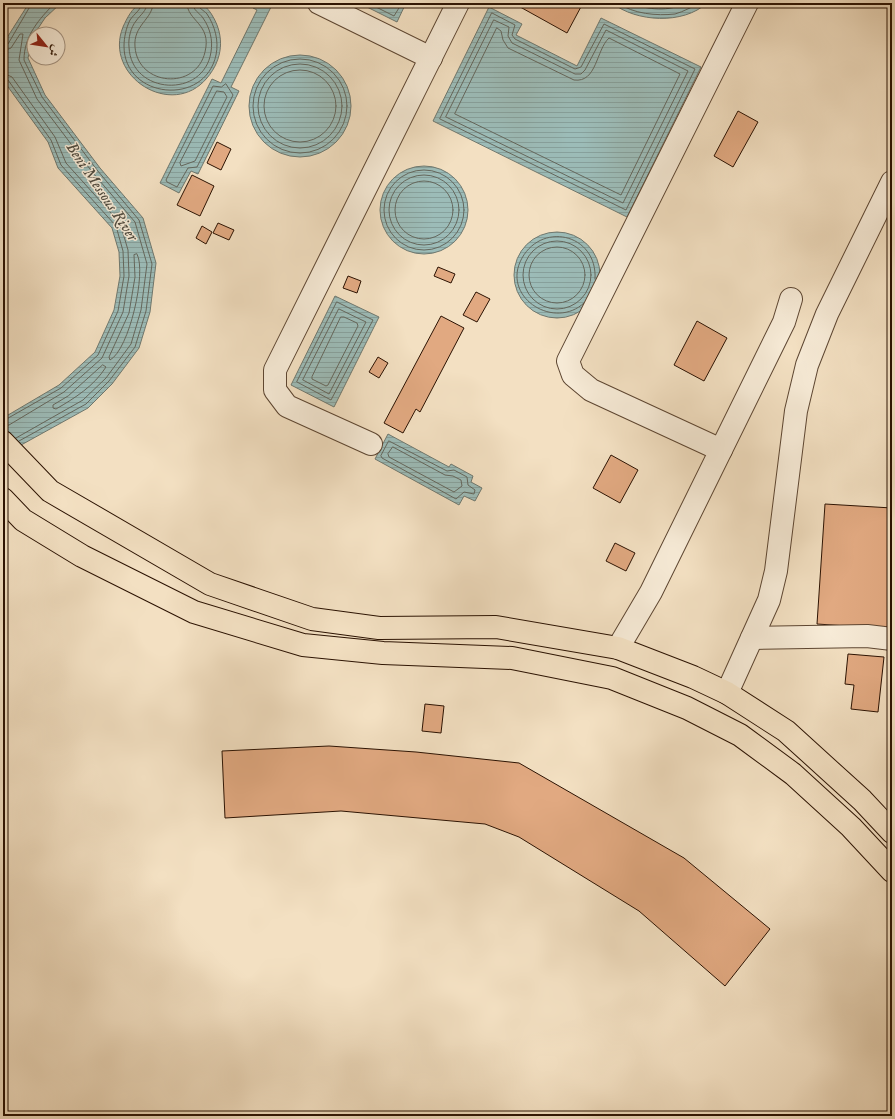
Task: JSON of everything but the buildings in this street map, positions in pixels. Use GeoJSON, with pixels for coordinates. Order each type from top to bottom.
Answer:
{"type":"FeatureCollection","features":[{"type":"Feature","properties":{"kind":"highway"},"geometry":{"type":"LineString","coordinates":[[3,442],[50,491],[210,584],[312,619],[379,628],[496,627],[618,648],[693,677],[727,693],[786,731],[862,800],[892,832]]}},
{"type":"Feature","properties":{"kind":"highway"},"geometry":{"type":"LineString","coordinates":[[3,499],[23,520],[82,556],[194,612],[304,645],[383,653],[512,658],[612,678],[687,708],[740,735],[793,774],[851,827],[892,871]]}},
{"type":"Feature","properties":{"kind":"street"},"geometry":{"type":"LineString","coordinates":[[319,3],[431,58]]}},
{"type":"Feature","properties":{"kind":"street"},"geometry":{"type":"LineString","coordinates":[[371,444],[287,406],[275,390],[275,370],[458,3]]}},
{"type":"Feature","properties":{"kind":"street"},"geometry":{"type":"LineString","coordinates":[[721,450],[591,390],[573,375],[568,361],[747,3]]}},
{"type":"Feature","properties":{"kind":"street"},"geometry":{"type":"LineString","coordinates":[[727,693],[769,600],[776,571],[796,411],[807,365],[827,314],[892,182]]}},
{"type":"Feature","properties":{"kind":"street"},"geometry":{"type":"LineString","coordinates":[[618,648],[651,592],[721,450],[784,322],[790,299]]}},
{"type":"Feature","properties":{"kind":"street"},"geometry":{"type":"LineString","coordinates":[[752,638],[867,636],[892,639]]}},
{"type":"Feature","properties":{"kind":"water","name":"Beni Messous River"},"geometry":{"type":"Polygon","coordinates":[[[29,3],[61,3],[45,18],[40,26],[26,26],[26,66],[32,66],[45,95],[100,168],[143,218],[156,263],[150,312],[139,348],[112,384],[88,408],[3,455],[3,418],[59,385],[95,352],[114,310],[120,276],[119,252],[112,228],[58,168],[48,142],[3,80],[3,44],[29,3]]]}},
{"type":"Feature","properties":{"kind":"water"},"geometry":{"type":"Polygon","coordinates":[[[141,3],[198,3],[206,8],[212,15],[219,31],[219,55],[207,78],[193,90],[176,95],[160,93],[144,87],[132,76],[123,62],[119,45],[123,27],[132,10],[141,3]]]}},
{"type":"Feature","properties":{"kind":"water"},"geometry":{"type":"Polygon","coordinates":[[[255,3],[273,3],[231,87],[239,91],[198,174],[191,171],[179,193],[160,183],[212,79],[221,83],[257,10],[253,8],[255,3]]]}},
{"type":"Feature","properties":{"kind":"water"},"geometry":{"type":"Polygon","coordinates":[[[359,3],[406,3],[397,22],[359,3]]]}},
{"type":"Feature","properties":{"kind":"water"},"geometry":{"type":"Polygon","coordinates":[[[612,3],[707,3],[697,10],[685,15],[673,18],[660,18],[634,14],[612,3]]]}},
{"type":"Feature","properties":{"kind":"water"},"geometry":{"type":"Polygon","coordinates":[[[489,7],[522,24],[516,35],[577,66],[601,18],[701,67],[627,217],[433,121],[489,7]]]}},
{"type":"Feature","properties":{"kind":"water"},"geometry":{"type":"Polygon","coordinates":[[[300,55],[319,59],[336,70],[347,87],[351,106],[347,125],[336,142],[319,153],[300,157],[281,153],[264,142],[253,125],[249,106],[253,87],[264,70],[281,59],[300,55]]]}},
{"type":"Feature","properties":{"kind":"water"},"geometry":{"type":"Polygon","coordinates":[[[424,166],[441,170],[455,179],[464,193],[468,210],[464,227],[455,241],[441,250],[424,254],[407,250],[393,241],[384,227],[380,210],[384,193],[393,179],[407,170],[424,166]]]}},
{"type":"Feature","properties":{"kind":"water"},"geometry":{"type":"Polygon","coordinates":[[[557,232],[573,236],[587,245],[596,259],[600,275],[596,291],[587,305],[573,314],[557,318],[541,314],[527,305],[518,291],[514,275],[518,259],[527,245],[541,236],[557,232]]]}},
{"type":"Feature","properties":{"kind":"water"},"geometry":{"type":"Polygon","coordinates":[[[335,296],[379,317],[334,407],[291,385],[335,296]]]}},
{"type":"Feature","properties":{"kind":"water"},"geometry":{"type":"Polygon","coordinates":[[[388,434],[449,467],[451,464],[473,476],[471,482],[482,488],[475,501],[464,496],[459,505],[375,459],[388,434]]]}}]}
